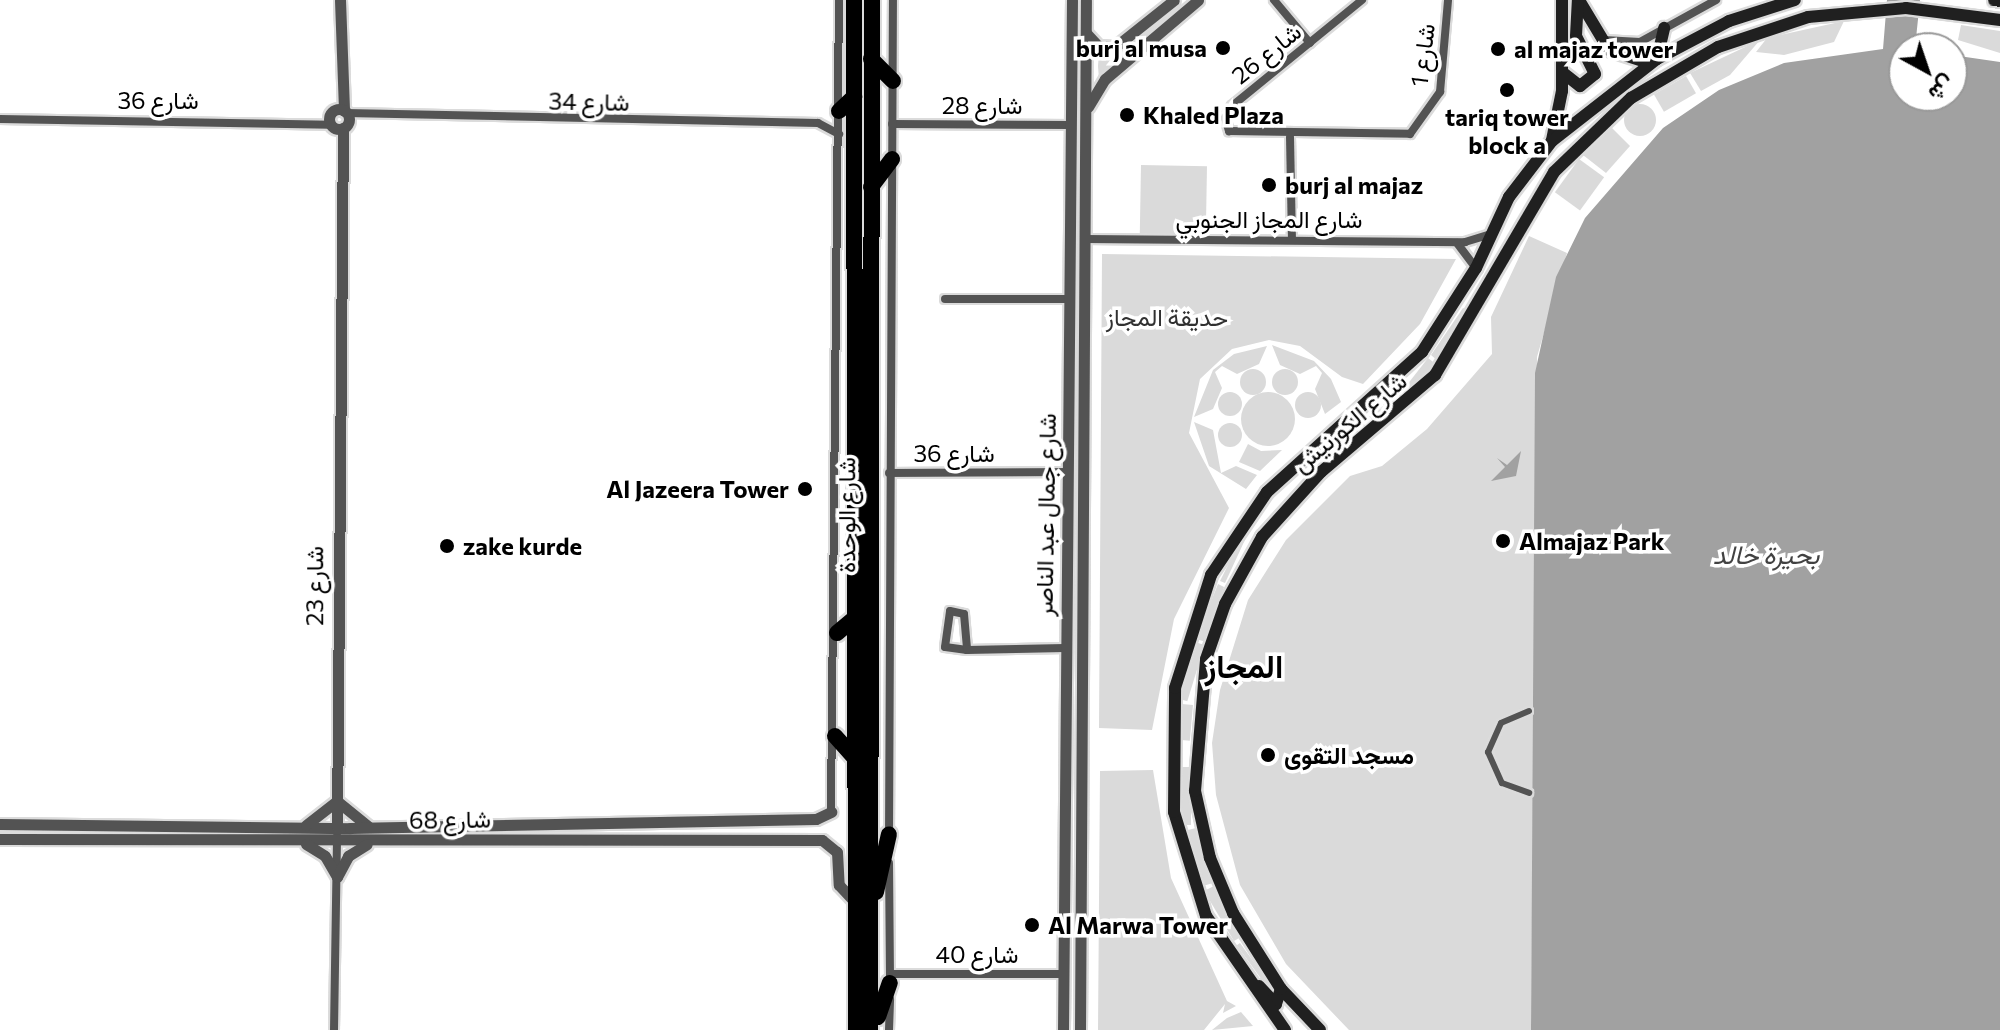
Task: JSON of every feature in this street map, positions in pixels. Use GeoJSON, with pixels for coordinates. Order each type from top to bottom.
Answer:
{"type":"FeatureCollection","features":[{"type":"Feature","properties":{"kind":"highway","name":"شارع الوحدة"},"geometry":{"type":"LineString","coordinates":[[854,0],[856,1030]]}},
{"type":"Feature","properties":{"kind":"highway","name":"شارع الوحدة"},"geometry":{"type":"LineString","coordinates":[[872,0],[868,916],[872,1030]]}},
{"type":"Feature","properties":{"kind":"highway"},"geometry":{"type":"LineString","coordinates":[[871,59],[893,81]]}},
{"type":"Feature","properties":{"kind":"highway"},"geometry":{"type":"LineString","coordinates":[[839,111],[854,97]]}},
{"type":"Feature","properties":{"kind":"highway"},"geometry":{"type":"LineString","coordinates":[[870,189],[892,159]]}},
{"type":"Feature","properties":{"kind":"highway"},"geometry":{"type":"LineString","coordinates":[[838,295],[854,278]]}},
{"type":"Feature","properties":{"kind":"highway"},"geometry":{"type":"LineString","coordinates":[[837,633],[855,618]]}},
{"type":"Feature","properties":{"kind":"highway"},"geometry":{"type":"LineString","coordinates":[[835,736],[855,758]]}},
{"type":"Feature","properties":{"kind":"highway"},"geometry":{"type":"LineString","coordinates":[[868,916],[889,834]]}},
{"type":"Feature","properties":{"kind":"highway"},"geometry":{"type":"LineString","coordinates":[[872,1030],[890,978]]}},
{"type":"Feature","properties":{"kind":"main road"},"geometry":{"type":"LineString","coordinates":[[1552,141],[1562,72],[1562,0]]}},
{"type":"Feature","properties":{"kind":"main road"},"geometry":{"type":"LineString","coordinates":[[1562,72],[1580,86],[1595,74],[1576,36],[1578,0]]}},
{"type":"Feature","properties":{"kind":"main road"},"geometry":{"type":"LineString","coordinates":[[1578,0],[1599,39],[1619,57],[1653,61],[1664,28]]}},
{"type":"Feature","properties":{"kind":"main road","name":"شارع الكورنيش"},"geometry":{"type":"LineString","coordinates":[[1285,1030],[1240,974],[1184,857],[1171,789],[1171,721],[1202,594],[1267,492],[1409,366],[1476,268],[1491,234],[1552,141],[1653,61],[1729,21],[1795,0]]}},
{"type":"Feature","properties":{"kind":"main road"},"geometry":{"type":"LineString","coordinates":[[1994,0],[2000,1]]}},
{"type":"Feature","properties":{"kind":"main road","name":"شارع الكورنيش"},"geometry":{"type":"LineString","coordinates":[[1320,1030],[1281,989],[1217,879],[1195,791],[1206,659],[1229,595],[1262,537],[1310,482],[1435,375],[1542,190],[1598,125],[1718,47],[1790,21],[1865,9],[2000,20]]}},
{"type":"Feature","properties":{"kind":"main road"},"geometry":{"type":"LineString","coordinates":[[1262,537],[1282,499],[1267,492]]}},
{"type":"Feature","properties":{"kind":"main road"},"geometry":{"type":"LineString","coordinates":[[1240,974],[1272,1003],[1282,1001],[1281,989]]}},
{"type":"Feature","properties":{"kind":"street"},"geometry":{"type":"LineString","coordinates":[[340,0],[341,119]]}},
{"type":"Feature","properties":{"kind":"street"},"geometry":{"type":"LineString","coordinates":[[831,812],[837,633],[839,0]]}},
{"type":"Feature","properties":{"kind":"street"},"geometry":{"type":"LineString","coordinates":[[889,1030],[893,0]]}},
{"type":"Feature","properties":{"kind":"street","name":"شارع جمال عبد الناصر"},"geometry":{"type":"LineString","coordinates":[[1063,1030],[1072,0]]}},
{"type":"Feature","properties":{"kind":"street","name":"شارع جمال عبد الناصر"},"geometry":{"type":"LineString","coordinates":[[1080,1030],[1086,0]]}},
{"type":"Feature","properties":{"kind":"street"},"geometry":{"type":"LineString","coordinates":[[1086,32],[1098,46],[1115,47],[1174,0]]}},
{"type":"Feature","properties":{"kind":"street"},"geometry":{"type":"LineString","coordinates":[[1086,115],[1100,85],[1186,5],[1198,0]]}},
{"type":"Feature","properties":{"kind":"street"},"geometry":{"type":"LineString","coordinates":[[1274,0],[1310,43]]}},
{"type":"Feature","properties":{"kind":"street","name":"شارع 26"},"geometry":{"type":"LineString","coordinates":[[1290,137],[1232,134],[1225,118],[1232,106],[1362,0]]}},
{"type":"Feature","properties":{"kind":"street","name":"شارع 1"},"geometry":{"type":"LineString","coordinates":[[1290,137],[1392,138],[1415,132],[1437,98],[1448,0]]}},
{"type":"Feature","properties":{"kind":"street"},"geometry":{"type":"LineString","coordinates":[[1599,39],[1634,43],[1716,0]]}},
{"type":"Feature","properties":{"kind":"street"},"geometry":{"type":"LineString","coordinates":[[818,123],[839,111]]}},
{"type":"Feature","properties":{"kind":"street","name":"شارع 36"},"geometry":{"type":"LineString","coordinates":[[0,119],[341,119]]}},
{"type":"Feature","properties":{"kind":"street","name":"شارع 34"},"geometry":{"type":"LineString","coordinates":[[341,119],[818,123],[839,134]]}},
{"type":"Feature","properties":{"kind":"street","name":"شارع 23"},"geometry":{"type":"LineString","coordinates":[[334,1030],[338,142],[341,119]]}},
{"type":"Feature","properties":{"kind":"street","name":"شارع 28"},"geometry":{"type":"LineString","coordinates":[[892,124],[1071,125]]}},
{"type":"Feature","properties":{"kind":"street"},"geometry":{"type":"LineString","coordinates":[[1290,137],[1292,239]]}},
{"type":"Feature","properties":{"kind":"street","name":"شارع المجاز الجنوبي"},"geometry":{"type":"LineString","coordinates":[[1085,239],[1452,241],[1491,234]]}},
{"type":"Feature","properties":{"kind":"street"},"geometry":{"type":"LineString","coordinates":[[1452,241],[1476,268]]}},
{"type":"Feature","properties":{"kind":"street"},"geometry":{"type":"LineString","coordinates":[[945,299],[1069,299],[1076,334],[1084,336]]}},
{"type":"Feature","properties":{"kind":"street"},"geometry":{"type":"LineString","coordinates":[[1068,393],[1076,397],[1083,433]]}},
{"type":"Feature","properties":{"kind":"street","name":"شارع 36"},"geometry":{"type":"LineString","coordinates":[[889,473],[1067,472]]}},
{"type":"Feature","properties":{"kind":"street"},"geometry":{"type":"LineString","coordinates":[[967,650],[964,614],[950,611],[945,647],[967,650],[1065,648]]}},
{"type":"Feature","properties":{"kind":"street"},"geometry":{"type":"LineString","coordinates":[[1529,711],[1501,723],[1488,752],[1502,783],[1529,793]]}},
{"type":"Feature","properties":{"kind":"street"},"geometry":{"type":"LineString","coordinates":[[302,826],[337,801],[372,827]]}},
{"type":"Feature","properties":{"kind":"street","name":"شارع 68"},"geometry":{"type":"LineString","coordinates":[[0,824],[372,827],[816,819],[831,812]]}},
{"type":"Feature","properties":{"kind":"street"},"geometry":{"type":"LineString","coordinates":[[749,839],[770,830],[753,820]]}},
{"type":"Feature","properties":{"kind":"street"},"geometry":{"type":"LineString","coordinates":[[507,840],[525,831],[628,830],[647,823]]}},
{"type":"Feature","properties":{"kind":"street","name":"شارع 68"},"geometry":{"type":"LineString","coordinates":[[0,839],[371,842],[749,839],[830,844],[840,887],[856,903]]}},
{"type":"Feature","properties":{"kind":"street"},"geometry":{"type":"LineString","coordinates":[[301,842],[325,856],[337,877]]}},
{"type":"Feature","properties":{"kind":"street"},"geometry":{"type":"LineString","coordinates":[[337,877],[348,856],[371,842]]}},
{"type":"Feature","properties":{"kind":"street","name":"شارع 40"},"geometry":{"type":"LineString","coordinates":[[890,978],[1064,974]]}},
{"type":"Feature","properties":{"kind":"green space"},"geometry":{"type":"Polygon","coordinates":[[[1174,9],[1177,13],[1123,59],[1119,53],[1174,9]]]}},
{"type":"Feature","properties":{"kind":"green space"},"geometry":{"type":"Polygon","coordinates":[[[1844,21],[1834,42],[1784,55],[1756,52],[1767,38],[1844,21]]]}},
{"type":"Feature","properties":{"kind":"green space"},"geometry":{"type":"Polygon","coordinates":[[[1961,25],[2000,31],[2000,53],[1968,43],[1968,32],[1960,32],[1961,25]]]}},
{"type":"Feature","properties":{"kind":"green space"},"geometry":{"type":"Polygon","coordinates":[[[1760,40],[1730,75],[1701,91],[1690,73],[1760,40]]]}},
{"type":"Feature","properties":{"kind":"green space"},"geometry":{"type":"Polygon","coordinates":[[[1099,53],[1120,61],[1099,79],[1098,66],[1099,53]]]}},
{"type":"Feature","properties":{"kind":"green space"},"geometry":{"type":"Polygon","coordinates":[[[1686,76],[1696,93],[1664,112],[1654,94],[1686,76]]]}},
{"type":"Feature","properties":{"kind":"green space"},"geometry":{"type":"Polygon","coordinates":[[[1640,104],[1651,109],[1656,120],[1651,131],[1640,136],[1629,131],[1624,120],[1629,109],[1640,104]]]}},
{"type":"Feature","properties":{"kind":"green space"},"geometry":{"type":"Polygon","coordinates":[[[1611,127],[1630,146],[1606,173],[1583,155],[1611,127]]]}},
{"type":"Feature","properties":{"kind":"green space"},"geometry":{"type":"Polygon","coordinates":[[[1579,159],[1604,177],[1580,210],[1555,192],[1579,159]]]}},
{"type":"Feature","properties":{"kind":"green space"},"geometry":{"type":"Polygon","coordinates":[[[1141,165],[1207,166],[1206,235],[1140,234],[1141,165]]]}},
{"type":"Feature","properties":{"kind":"green space"},"geometry":{"type":"Polygon","coordinates":[[[1529,236],[1567,253],[1537,357],[1531,1030],[1349,1030],[1286,964],[1240,885],[1216,795],[1212,743],[1220,690],[1248,600],[1286,540],[1350,476],[1382,466],[1427,429],[1492,354],[1491,317],[1529,236]]]}},
{"type":"Feature","properties":{"kind":"green space","name":"حديقة المجاز"},"geometry":{"type":"Polygon","coordinates":[[[1102,254],[1456,259],[1420,324],[1363,384],[1342,377],[1300,346],[1269,340],[1232,349],[1200,379],[1189,433],[1229,508],[1174,619],[1152,730],[1099,728],[1102,254]]]}},
{"type":"Feature","properties":{"kind":"green space"},"geometry":{"type":"Polygon","coordinates":[[[1463,308],[1470,312],[1439,362],[1431,355],[1463,308]]]}},
{"type":"Feature","properties":{"kind":"green space"},"geometry":{"type":"Polygon","coordinates":[[[1272,345],[1314,361],[1331,379],[1341,402],[1325,414],[1315,389],[1322,373],[1316,366],[1300,374],[1280,365],[1272,345]]]}},
{"type":"Feature","properties":{"kind":"green space"},"geometry":{"type":"Polygon","coordinates":[[[1267,346],[1259,364],[1237,374],[1222,366],[1215,372],[1222,388],[1213,409],[1194,417],[1213,370],[1234,354],[1267,346]]]}},
{"type":"Feature","properties":{"kind":"green space"},"geometry":{"type":"Polygon","coordinates":[[[1428,358],[1437,365],[1401,410],[1392,404],[1428,358]]]}},
{"type":"Feature","properties":{"kind":"green space"},"geometry":{"type":"Polygon","coordinates":[[[1253,369],[1262,373],[1266,382],[1262,391],[1253,395],[1244,391],[1240,382],[1244,373],[1253,369]]]}},
{"type":"Feature","properties":{"kind":"green space"},"geometry":{"type":"Polygon","coordinates":[[[1285,369],[1294,373],[1298,382],[1294,391],[1285,395],[1276,391],[1272,382],[1276,373],[1285,369]]]}},
{"type":"Feature","properties":{"kind":"green space"},"geometry":{"type":"Polygon","coordinates":[[[1230,392],[1239,395],[1242,404],[1239,413],[1230,416],[1221,413],[1218,404],[1221,395],[1230,392]]]}},
{"type":"Feature","properties":{"kind":"green space"},"geometry":{"type":"Polygon","coordinates":[[[1268,392],[1287,400],[1295,419],[1287,438],[1268,446],[1249,438],[1241,419],[1249,400],[1268,392]]]}},
{"type":"Feature","properties":{"kind":"green space"},"geometry":{"type":"Polygon","coordinates":[[[1308,392],[1317,396],[1321,405],[1317,414],[1308,418],[1299,414],[1295,405],[1299,396],[1308,392]]]}},
{"type":"Feature","properties":{"kind":"green space"},"geometry":{"type":"Polygon","coordinates":[[[1386,402],[1393,410],[1349,448],[1342,440],[1386,402]]]}},
{"type":"Feature","properties":{"kind":"green space"},"geometry":{"type":"Polygon","coordinates":[[[1194,422],[1213,430],[1221,473],[1236,466],[1257,475],[1246,489],[1209,466],[1194,422]]]}},
{"type":"Feature","properties":{"kind":"green space"},"geometry":{"type":"Polygon","coordinates":[[[1230,423],[1239,426],[1242,435],[1239,444],[1230,447],[1221,444],[1218,435],[1221,426],[1230,423]]]}},
{"type":"Feature","properties":{"kind":"green space"},"geometry":{"type":"Polygon","coordinates":[[[1248,444],[1261,451],[1282,450],[1260,471],[1239,462],[1248,444]]]}},
{"type":"Feature","properties":{"kind":"green space"},"geometry":{"type":"Polygon","coordinates":[[[1250,529],[1225,583],[1220,581],[1236,549],[1250,529]]]}},
{"type":"Feature","properties":{"kind":"green space"},"geometry":{"type":"Polygon","coordinates":[[[1218,584],[1224,587],[1206,642],[1196,639],[1218,584]]]}},
{"type":"Feature","properties":{"kind":"green space"},"geometry":{"type":"Polygon","coordinates":[[[1195,642],[1205,645],[1187,701],[1178,698],[1195,642]]]}},
{"type":"Feature","properties":{"kind":"green space"},"geometry":{"type":"Polygon","coordinates":[[[1182,704],[1193,705],[1190,741],[1179,740],[1182,704]]]}},
{"type":"Feature","properties":{"kind":"green space"},"geometry":{"type":"Polygon","coordinates":[[[1180,767],[1191,767],[1191,825],[1180,825],[1180,767]]]}},
{"type":"Feature","properties":{"kind":"green space"},"geometry":{"type":"Polygon","coordinates":[[[1153,770],[1171,878],[1227,1001],[1236,1006],[1223,1013],[1225,1004],[1204,1030],[1098,1030],[1100,771],[1153,770]]]}},
{"type":"Feature","properties":{"kind":"green space"},"geometry":{"type":"Polygon","coordinates":[[[1196,828],[1213,883],[1203,886],[1188,830],[1196,828]]]}},
{"type":"Feature","properties":{"kind":"green space"},"geometry":{"type":"Polygon","coordinates":[[[1214,886],[1239,938],[1234,941],[1204,891],[1214,886]]]}},
{"type":"Feature","properties":{"kind":"green space"},"geometry":{"type":"Polygon","coordinates":[[[1240,943],[1274,989],[1270,991],[1237,945],[1240,943]]]}},
{"type":"Feature","properties":{"kind":"green space"},"geometry":{"type":"Polygon","coordinates":[[[1241,1012],[1253,1026],[1212,1030],[1227,1018],[1241,1012]]]}},
{"type":"Feature","properties":{"kind":"water","name":"بحيرة خالد"},"geometry":{"type":"Polygon","coordinates":[[[1887,0],[1920,0],[1917,32],[1888,32],[1888,112],[1968,112],[1968,57],[2000,62],[2000,1030],[1531,1030],[1535,373],[1556,277],[1585,218],[1663,128],[1719,90],[1784,63],[1883,49],[1887,0]]]}},
{"type":"Feature","properties":{"kind":"water"},"geometry":{"type":"Polygon","coordinates":[[[1521,451],[1516,476],[1491,481],[1505,467],[1497,458],[1507,465],[1521,451]]]}},
{"type":"Feature","properties":{"kind":"place","name":"burj al musa"},"geometry":{"type":"Point","coordinates":[1223,48]}},
{"type":"Feature","properties":{"kind":"place","name":"al majaz tower"},"geometry":{"type":"Point","coordinates":[1498,49]}},
{"type":"Feature","properties":{"kind":"place","name":"tariq tower block a"},"geometry":{"type":"Point","coordinates":[1507,90]}},
{"type":"Feature","properties":{"kind":"place","name":"Khaled Plaza"},"geometry":{"type":"Point","coordinates":[1127,115]}},
{"type":"Feature","properties":{"kind":"place","name":"burj al majaz"},"geometry":{"type":"Point","coordinates":[1269,185]}},
{"type":"Feature","properties":{"kind":"place","name":"Al Jazeera Tower"},"geometry":{"type":"Point","coordinates":[805,489]}},
{"type":"Feature","properties":{"kind":"place","name":"Almajaz Park"},"geometry":{"type":"Point","coordinates":[1503,541]}},
{"type":"Feature","properties":{"kind":"place","name":"zake kurde"},"geometry":{"type":"Point","coordinates":[447,546]}},
{"type":"Feature","properties":{"kind":"place","name":"مسجد التقوى"},"geometry":{"type":"Point","coordinates":[1268,755]}},
{"type":"Feature","properties":{"kind":"place","name":"Al Marwa Tower"},"geometry":{"type":"Point","coordinates":[1032,925]}},
{"type":"Feature","properties":{"kind":"district","name":"المجاز"},"geometry":{"type":"Point","coordinates":[1244,665]}}]}
